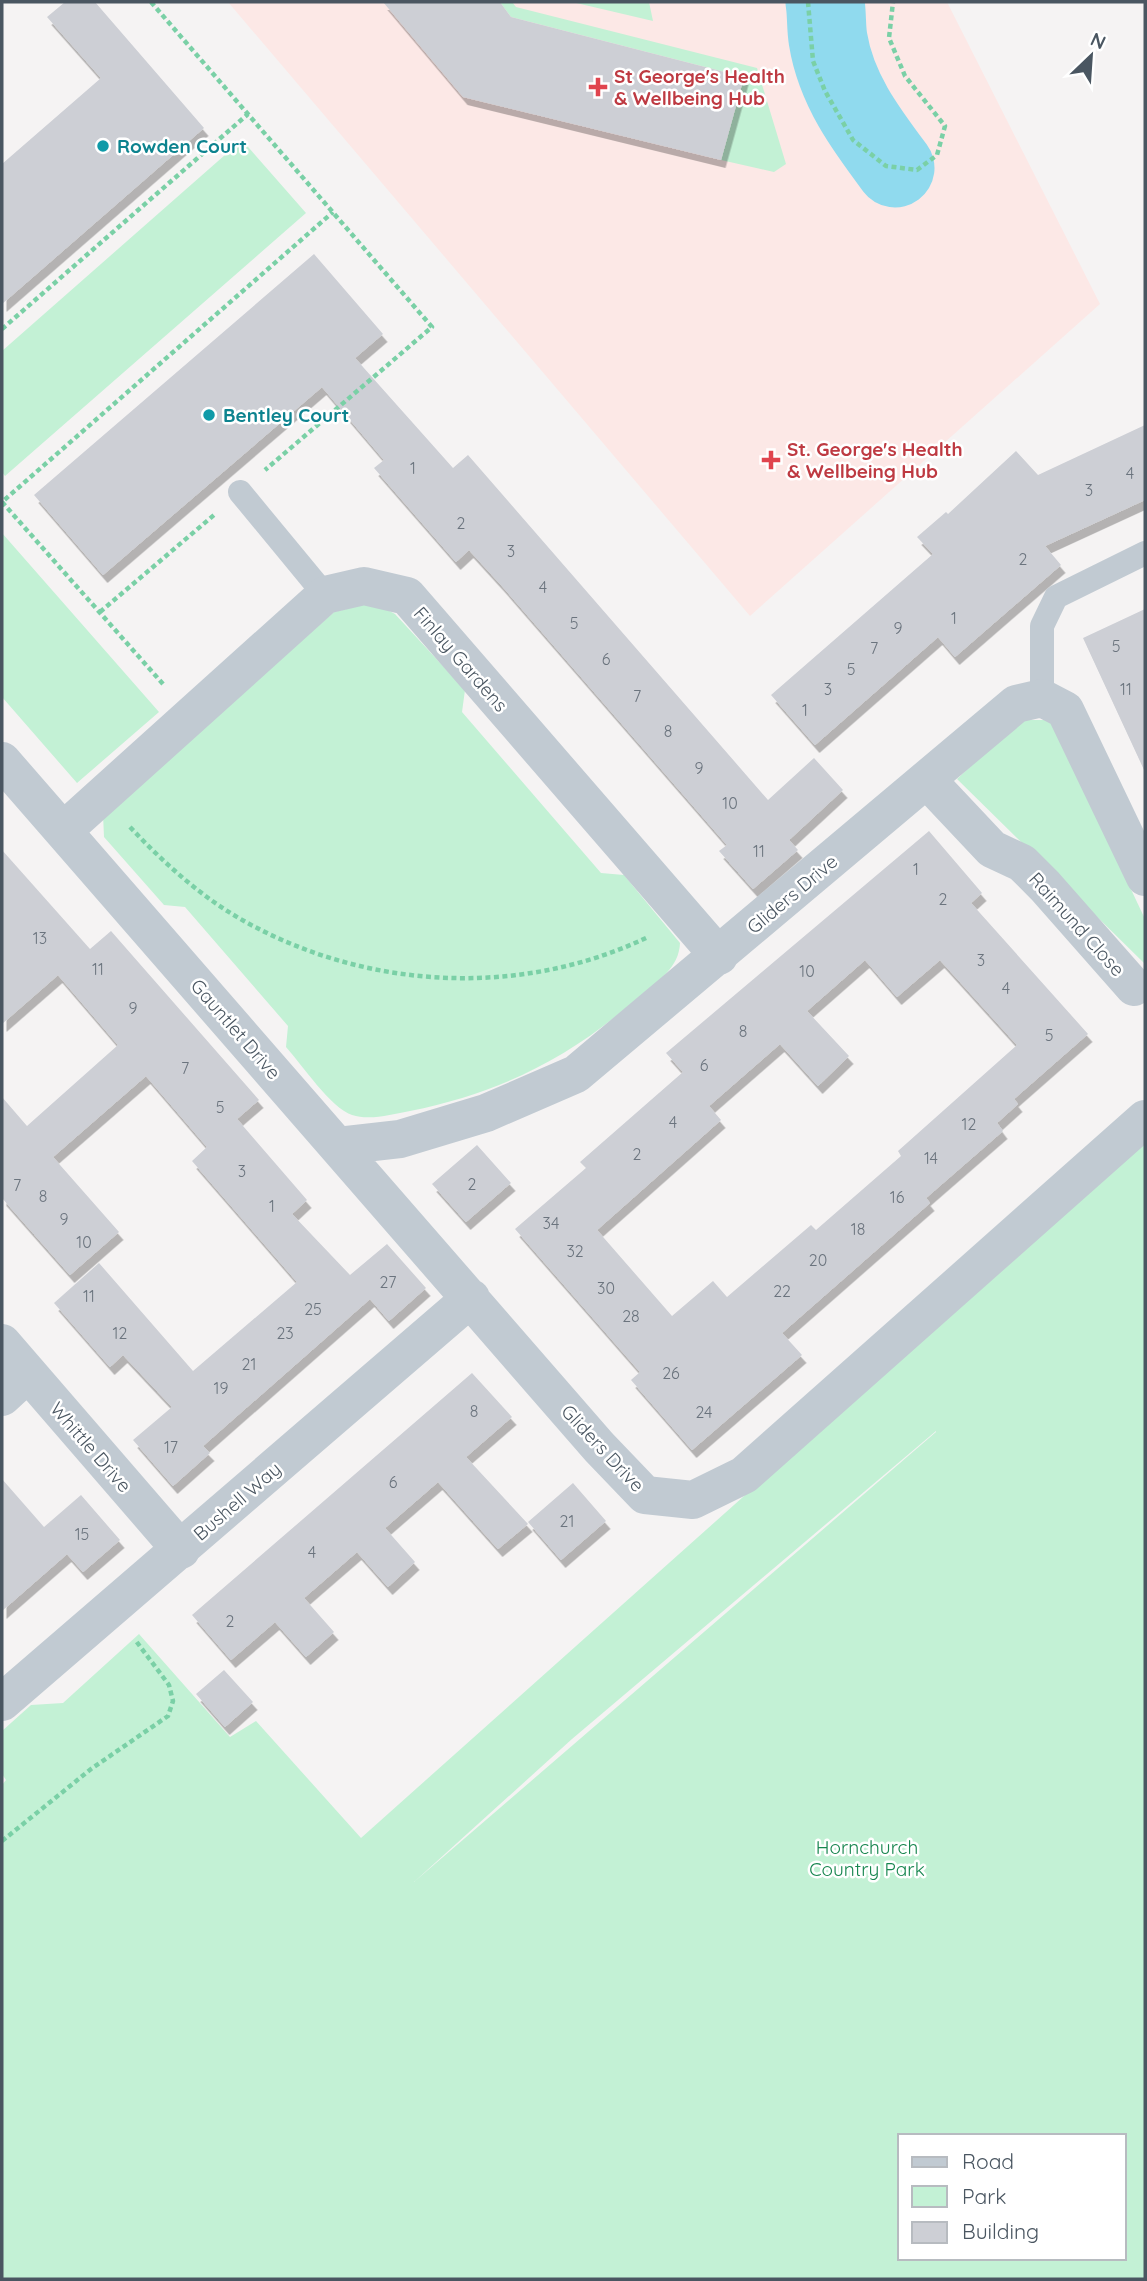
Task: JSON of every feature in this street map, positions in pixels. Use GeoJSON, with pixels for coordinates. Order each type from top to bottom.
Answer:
{"type":"FeatureCollection","features":[{"type":"Feature","properties":{"kind":"street","name":"Finlay Gardens"},"geometry":{"type":"LineString","coordinates":[[64,831],[325,595],[364,586],[407,596],[719,956]]}},
{"type":"Feature","properties":{"kind":"street","name":"Gliders Drive"},"geometry":{"type":"LineString","coordinates":[[338,1146],[400,1139],[486,1113],[576,1074],[1016,704],[1042,698]]}},
{"type":"Feature","properties":{"kind":"street"},"geometry":{"type":"LineString","coordinates":[[1042,698],[1065,710],[1145,877]]}},
{"type":"Feature","properties":{"kind":"street","name":"Gauntlet Drive"},"geometry":{"type":"LineString","coordinates":[[2,761],[471,1298]]}},
{"type":"Feature","properties":{"kind":"street","name":"Raimund Close"},"geometry":{"type":"LineString","coordinates":[[927,780],[992,849],[1022,863],[1045,886],[1133,987]]}},
{"type":"Feature","properties":{"kind":"street","name":"Gliders Drive"},"geometry":{"type":"LineString","coordinates":[[471,1298],[599,1447],[645,1494],[693,1500],[744,1475],[1145,1119]]}},
{"type":"Feature","properties":{"kind":"street","name":"Bushell Way"},"geometry":{"type":"LineString","coordinates":[[2,1702],[471,1298]]}},
{"type":"Feature","properties":{"kind":"street","name":"Whittle Drive"},"geometry":{"type":"LineString","coordinates":[[2,1343],[15,1385],[181,1550]]}},
{"type":"Feature","properties":{"kind":"lane"},"geometry":{"type":"LineString","coordinates":[[240,492],[325,595]]}},
{"type":"Feature","properties":{"kind":"lane"},"geometry":{"type":"LineString","coordinates":[[1042,698],[1042,626],[1056,597],[1145,553]]}},
{"type":"Feature","properties":{"kind":"path"},"geometry":{"type":"LineString","coordinates":[[100,612],[432,327],[151,2]]}},
{"type":"Feature","properties":{"kind":"path"},"geometry":{"type":"LineString","coordinates":[[808,2],[813,61],[825,91],[852,140],[886,166],[917,170],[937,155],[945,126],[905,76],[889,38],[893,2]]}},
{"type":"Feature","properties":{"kind":"path"},"geometry":{"type":"LineString","coordinates":[[2,329],[248,114]]}},
{"type":"Feature","properties":{"kind":"path"},"geometry":{"type":"LineString","coordinates":[[192,716],[2,502],[333,212]]}},
{"type":"Feature","properties":{"kind":"path"},"geometry":{"type":"LineString","coordinates":[[102,797],[172,869],[243,920],[310,951],[386,972],[435,978],[524,975],[600,957],[687,919]]}},
{"type":"Feature","properties":{"kind":"path"},"geometry":{"type":"LineString","coordinates":[[2,1841],[91,1769],[169,1716],[173,1701],[169,1685],[110,1610]]}},
{"type":"Feature","properties":{"kind":"shaded area","name":"St. George's Health & Wellbeing Hub"},"geometry":{"type":"Polygon","coordinates":[[[228,2],[947,2],[1100,304],[750,616],[228,2]]]}},
{"type":"Feature","properties":{"kind":"green space"},"geometry":{"type":"Polygon","coordinates":[[[500,2],[512,2],[516,7],[757,68],[786,164],[774,172],[721,160],[744,77],[511,17],[500,2]]]}},
{"type":"Feature","properties":{"kind":"green space"},"geometry":{"type":"Polygon","coordinates":[[[572,2],[649,2],[653,21],[572,2]]]}},
{"type":"Feature","properties":{"kind":"green space"},"geometry":{"type":"Polygon","coordinates":[[[242,140],[306,213],[5,476],[2,472],[2,351],[242,140]]]}},
{"type":"Feature","properties":{"kind":"green space"},"geometry":{"type":"Polygon","coordinates":[[[2,533],[159,712],[77,783],[2,697],[2,533]]]}},
{"type":"Feature","properties":{"kind":"green space"},"geometry":{"type":"Polygon","coordinates":[[[366,604],[382,607],[395,614],[465,690],[462,712],[601,873],[624,875],[680,943],[676,960],[660,979],[614,1018],[561,1055],[505,1083],[475,1094],[410,1111],[359,1117],[344,1111],[317,1085],[286,1047],[288,1026],[185,907],[164,905],[104,837],[103,814],[334,612],[366,604]]]}},
{"type":"Feature","properties":{"kind":"green space"},"geometry":{"type":"Polygon","coordinates":[[[1020,720],[1051,720],[1145,919],[1145,964],[957,779],[1020,720]]]}},
{"type":"Feature","properties":{"kind":"green space","name":"Hornchurch Country Park"},"geometry":{"type":"Polygon","coordinates":[[[1145,1138],[1145,2279],[2,2279],[2,1785],[6,1780],[2,1774],[2,1731],[31,1705],[63,1703],[139,1634],[230,1737],[256,1721],[361,1838],[1145,1138]],[[936,1432],[572,1739],[414,1882],[936,1432]]]}},
{"type":"Feature","properties":{"kind":"building","name":"Rowden Court"},"geometry":{"type":"Polygon","coordinates":[[[65,2],[95,2],[204,128],[2,304],[2,164],[101,78],[47,17],[65,2]]]}},
{"type":"Feature","properties":{"kind":"building","name":"St George's Health & Wellbeing Hub"},"geometry":{"type":"Polygon","coordinates":[[[383,2],[500,2],[511,17],[744,77],[721,160],[463,97],[383,2]]]}},
{"type":"Feature","properties":{"kind":"building"},"geometry":{"type":"Polygon","coordinates":[[[314,254],[383,334],[355,358],[453,468],[468,455],[768,800],[814,758],[843,790],[789,840],[798,850],[753,889],[719,851],[727,845],[501,585],[469,550],[456,562],[374,468],[384,460],[322,387],[103,575],[34,495],[314,254]]]}},
{"type":"Feature","properties":{"kind":"building"},"geometry":{"type":"Polygon","coordinates":[[[1145,425],[1145,500],[1045,546],[1061,565],[955,657],[938,637],[815,745],[771,695],[933,554],[917,537],[946,512],[948,514],[1016,451],[1038,475],[1145,425]]]}},
{"type":"Feature","properties":{"kind":"building"},"geometry":{"type":"Polygon","coordinates":[[[1145,609],[1145,772],[1083,638],[1145,609]]]}},
{"type":"Feature","properties":{"kind":"building"},"geometry":{"type":"Polygon","coordinates":[[[929,831],[982,893],[971,903],[1088,1034],[1014,1099],[1018,1104],[997,1123],[1003,1131],[926,1198],[930,1203],[782,1333],[802,1355],[692,1450],[631,1380],[640,1372],[515,1229],[586,1168],[580,1162],[683,1072],[666,1053],[929,831]],[[865,960],[807,1011],[849,1056],[818,1086],[780,1044],[709,1106],[721,1120],[597,1230],[672,1316],[713,1281],[727,1297],[811,1225],[816,1230],[901,1156],[898,1151],[1017,1045],[940,960],[897,997],[865,960]]]}},
{"type":"Feature","properties":{"kind":"building"},"geometry":{"type":"Polygon","coordinates":[[[2,850],[90,949],[111,931],[259,1100],[237,1119],[307,1200],[292,1214],[350,1275],[387,1244],[426,1288],[389,1321],[370,1299],[203,1446],[210,1453],[173,1486],[133,1440],[172,1407],[123,1355],[110,1367],[54,1303],[99,1263],[193,1371],[297,1282],[192,1161],[207,1147],[146,1076],[53,1157],[119,1232],[70,1275],[2,1198],[2,1097],[27,1126],[118,1045],[58,975],[2,1024],[2,850]]]}},
{"type":"Feature","properties":{"kind":"building"},"geometry":{"type":"Polygon","coordinates":[[[477,1145],[511,1183],[466,1222],[432,1184],[477,1145]]]}},
{"type":"Feature","properties":{"kind":"building"},"geometry":{"type":"Polygon","coordinates":[[[472,1373],[512,1417],[466,1457],[528,1524],[498,1549],[438,1482],[385,1528],[415,1562],[388,1587],[357,1552],[304,1598],[334,1632],[306,1657],[275,1622],[231,1660],[192,1615],[472,1373]]]}},
{"type":"Feature","properties":{"kind":"building"},"geometry":{"type":"Polygon","coordinates":[[[2,1479],[44,1527],[81,1495],[120,1540],[83,1572],[67,1554],[2,1611],[2,1479]]]}},
{"type":"Feature","properties":{"kind":"building"},"geometry":{"type":"Polygon","coordinates":[[[573,1483],[606,1521],[561,1560],[528,1522],[573,1483]]]}},
{"type":"Feature","properties":{"kind":"building"},"geometry":{"type":"Polygon","coordinates":[[[224,1670],[253,1702],[225,1727],[196,1694],[224,1670]]]}},
{"type":"Feature","properties":{"kind":"waterway"},"geometry":{"type":"LineString","coordinates":[[825,2],[828,39],[838,75],[853,107],[895,168]]}},
{"type":"Feature","properties":{"kind":"place","name":"St George's Health & Wellbeing Hub"},"geometry":{"type":"Point","coordinates":[598,87]}},
{"type":"Feature","properties":{"kind":"place","name":"Rowden Court"},"geometry":{"type":"Point","coordinates":[103,146]}},
{"type":"Feature","properties":{"kind":"place","name":"Bentley Court"},"geometry":{"type":"Point","coordinates":[209,415]}},
{"type":"Feature","properties":{"kind":"place","name":"St. George's Health & Wellbeing Hub"},"geometry":{"type":"Point","coordinates":[771,460]}}]}
